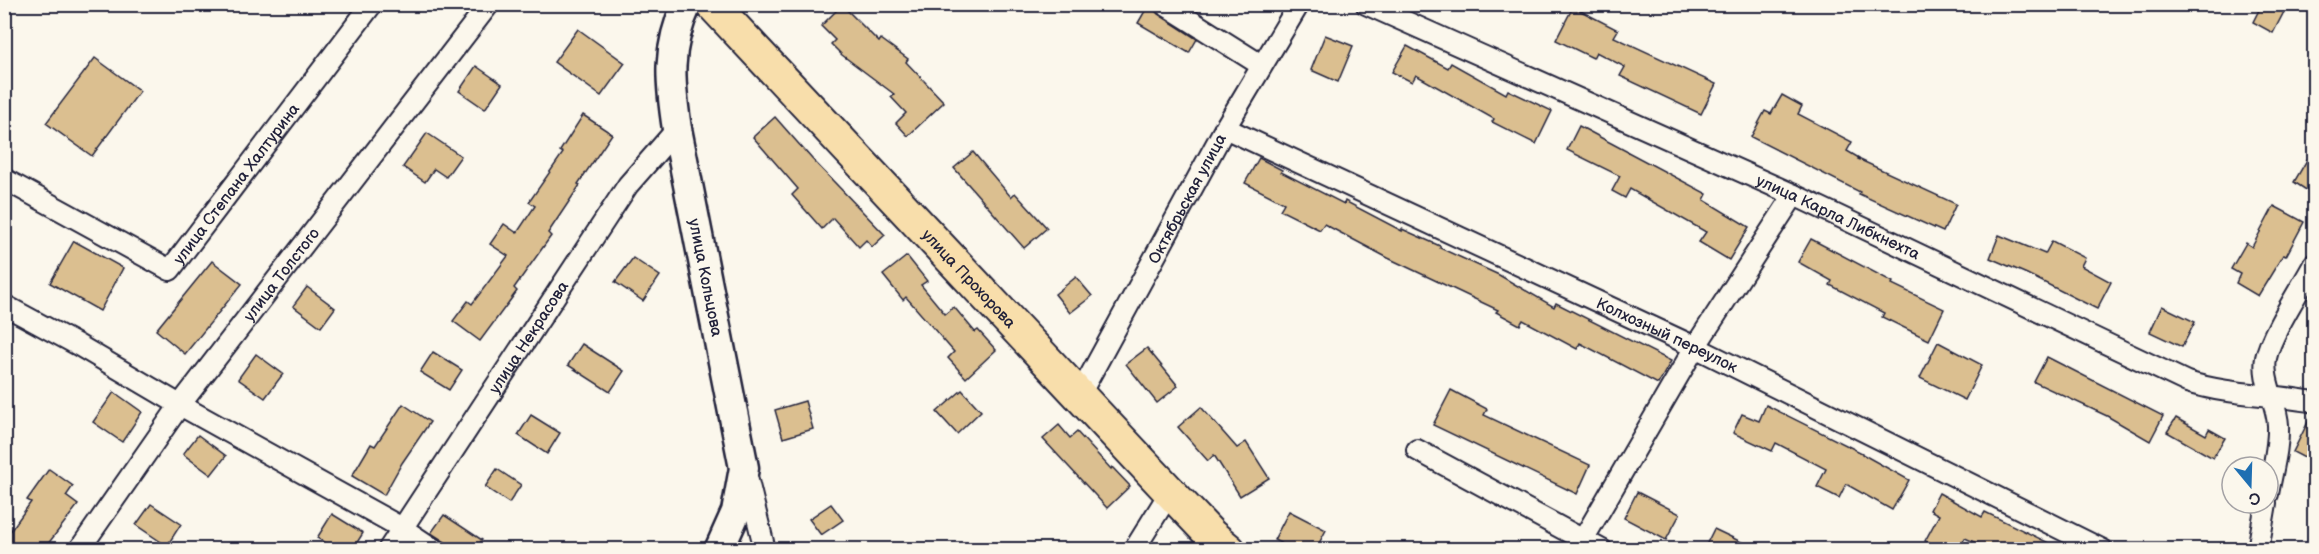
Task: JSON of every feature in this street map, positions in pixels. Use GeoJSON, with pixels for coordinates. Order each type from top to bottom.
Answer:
{"type":"FeatureCollection","features":[{"type":"Feature","properties":{"kind":"main road","name":"улица Кольцова"},"geometry":{"type":"LineString","coordinates":[[687,4],[677,25],[671,52],[671,86],[677,129],[744,468]]}},
{"type":"Feature","properties":{"kind":"main road","name":"улица Прохорова"},"geometry":{"type":"LineString","coordinates":[[712,4],[1170,492],[1211,535],[1229,549]]}},
{"type":"Feature","properties":{"kind":"main road"},"geometry":{"type":"LineString","coordinates":[[719,549],[736,512],[744,468]]}},
{"type":"Feature","properties":{"kind":"street","name":"улица Степана Халтурина"},"geometry":{"type":"LineString","coordinates":[[4,179],[170,270],[372,4]]}},
{"type":"Feature","properties":{"kind":"street","name":"улица Толстого"},"geometry":{"type":"LineString","coordinates":[[79,549],[180,405],[489,4]]}},
{"type":"Feature","properties":{"kind":"street"},"geometry":{"type":"LineString","coordinates":[[1164,4],[1261,65]]}},
{"type":"Feature","properties":{"kind":"street","name":"Октябрьская улица"},"geometry":{"type":"LineString","coordinates":[[1079,396],[1261,65],[1299,4]]}},
{"type":"Feature","properties":{"kind":"street","name":"улица Карла Либкнехта"},"geometry":{"type":"LineString","coordinates":[[1366,4],[1794,195],[2187,382],[2213,390],[2272,395],[2314,402]]}},
{"type":"Feature","properties":{"kind":"street","name":"Колхозный переулок"},"geometry":{"type":"LineString","coordinates":[[1226,128],[1695,347],[2103,549]]}},
{"type":"Feature","properties":{"kind":"street","name":"улица Некрасова"},"geometry":{"type":"LineString","coordinates":[[388,549],[628,185],[677,129]]}},
{"type":"Feature","properties":{"kind":"street"},"geometry":{"type":"LineString","coordinates":[[1580,544],[1695,347],[1794,195]]}},
{"type":"Feature","properties":{"kind":"street"},"geometry":{"type":"LineString","coordinates":[[2274,455],[2277,434],[2276,408],[2266,372],[2266,357],[2314,264]]}},
{"type":"Feature","properties":{"kind":"street"},"geometry":{"type":"LineString","coordinates":[[4,305],[402,528],[435,549]]}},
{"type":"Feature","properties":{"kind":"street"},"geometry":{"type":"LineString","coordinates":[[1417,450],[1580,544],[1602,549]]}},
{"type":"Feature","properties":{"kind":"street","name":"улица Кольцова"},"geometry":{"type":"LineString","coordinates":[[744,468],[765,549]]}},
{"type":"Feature","properties":{"kind":"street"},"geometry":{"type":"LineString","coordinates":[[1134,549],[1170,492]]}},
{"type":"Feature","properties":{"kind":"street"},"geometry":{"type":"LineString","coordinates":[[2258,549],[2264,515]]}},
{"type":"Feature","properties":{"kind":"building"},"geometry":{"type":"Polygon","coordinates":[[[1149,4],[1152,4],[1158,14],[1197,39],[1189,53],[1138,23],[1149,4]]]}},
{"type":"Feature","properties":{"kind":"building"},"geometry":{"type":"Polygon","coordinates":[[[2262,4],[2288,4],[2273,33],[2253,22],[2262,4]]]}},
{"type":"Feature","properties":{"kind":"building"},"geometry":{"type":"Polygon","coordinates":[[[842,5],[879,42],[881,39],[908,59],[906,62],[944,102],[908,136],[896,123],[906,113],[891,97],[894,94],[842,55],[831,44],[835,40],[821,26],[842,5]]]}},
{"type":"Feature","properties":{"kind":"building"},"geometry":{"type":"Polygon","coordinates":[[[1573,7],[1618,30],[1614,37],[1716,84],[1701,114],[1620,76],[1625,67],[1596,52],[1593,58],[1556,40],[1573,7]]]}},
{"type":"Feature","properties":{"kind":"building"},"geometry":{"type":"Polygon","coordinates":[[[578,29],[625,63],[601,96],[554,62],[578,29]]]}},
{"type":"Feature","properties":{"kind":"building"},"geometry":{"type":"Polygon","coordinates":[[[1325,35],[1353,46],[1338,82],[1311,70],[1325,35]]]}},
{"type":"Feature","properties":{"kind":"building"},"geometry":{"type":"Polygon","coordinates":[[[1407,46],[1448,68],[1451,63],[1506,94],[1508,90],[1552,111],[1536,144],[1492,122],[1494,119],[1416,75],[1412,82],[1392,72],[1407,46]]]}},
{"type":"Feature","properties":{"kind":"building"},"geometry":{"type":"Polygon","coordinates":[[[95,58],[140,91],[92,156],[46,123],[95,58]]]}},
{"type":"Feature","properties":{"kind":"building"},"geometry":{"type":"Polygon","coordinates":[[[476,66],[502,84],[485,109],[459,91],[476,66]]]}},
{"type":"Feature","properties":{"kind":"building"},"geometry":{"type":"Polygon","coordinates":[[[1782,95],[1802,106],[1798,114],[1852,142],[1847,151],[1858,159],[1956,204],[1943,232],[1859,194],[1860,192],[1751,137],[1765,111],[1771,114],[1782,95]]]}},
{"type":"Feature","properties":{"kind":"building"},"geometry":{"type":"Polygon","coordinates":[[[583,115],[612,134],[548,233],[551,236],[514,288],[517,291],[480,341],[453,321],[468,301],[472,304],[508,256],[490,244],[504,224],[517,233],[535,206],[529,202],[563,153],[560,151],[583,115]]]}},
{"type":"Feature","properties":{"kind":"building"},"geometry":{"type":"Polygon","coordinates":[[[775,117],[885,235],[872,247],[866,240],[859,247],[833,218],[822,229],[792,195],[798,189],[753,137],[775,117]]]}},
{"type":"Feature","properties":{"kind":"building"},"geometry":{"type":"Polygon","coordinates":[[[1579,126],[1707,194],[1704,200],[1749,227],[1729,260],[1699,242],[1706,232],[1630,189],[1625,198],[1612,191],[1620,176],[1567,150],[1579,126]]]}},
{"type":"Feature","properties":{"kind":"building"},"geometry":{"type":"Polygon","coordinates":[[[427,133],[461,156],[446,177],[434,169],[425,182],[403,167],[427,133]]]}},
{"type":"Feature","properties":{"kind":"building"},"geometry":{"type":"Polygon","coordinates":[[[2314,148],[2314,195],[2294,182],[2314,148]]]}},
{"type":"Feature","properties":{"kind":"building"},"geometry":{"type":"Polygon","coordinates":[[[973,152],[1011,197],[1015,193],[1047,228],[1024,248],[954,168],[973,152]]]}},
{"type":"Feature","properties":{"kind":"building"},"geometry":{"type":"Polygon","coordinates":[[[1259,158],[1282,170],[1281,172],[1344,204],[1345,201],[1402,231],[1402,229],[1440,246],[1499,275],[1554,307],[1556,303],[1671,361],[1658,384],[1580,343],[1577,349],[1523,320],[1520,325],[1496,312],[1498,310],[1388,258],[1324,224],[1320,230],[1280,210],[1284,203],[1245,183],[1259,158]]]}},
{"type":"Feature","properties":{"kind":"building"},"geometry":{"type":"Polygon","coordinates":[[[2274,206],[2304,222],[2286,256],[2283,255],[2258,296],[2236,283],[2240,274],[2231,269],[2246,243],[2252,247],[2274,206]]]}},
{"type":"Feature","properties":{"kind":"building"},"geometry":{"type":"Polygon","coordinates":[[[1999,235],[2045,254],[2052,241],[2085,258],[2081,266],[2111,282],[2097,309],[1990,258],[1999,235]]]}},
{"type":"Feature","properties":{"kind":"building"},"geometry":{"type":"Polygon","coordinates":[[[1811,239],[1893,282],[1892,284],[1944,309],[1929,340],[1882,317],[1884,313],[1830,285],[1832,281],[1798,262],[1811,239]]]}},
{"type":"Feature","properties":{"kind":"building"},"geometry":{"type":"Polygon","coordinates":[[[74,241],[123,268],[100,311],[50,283],[74,241]]]}},
{"type":"Feature","properties":{"kind":"building"},"geometry":{"type":"Polygon","coordinates":[[[907,256],[927,281],[921,285],[945,314],[954,307],[975,332],[978,330],[996,350],[966,378],[948,358],[954,352],[906,297],[903,300],[883,275],[907,256]]]}},
{"type":"Feature","properties":{"kind":"building"},"geometry":{"type":"Polygon","coordinates":[[[633,258],[660,276],[643,301],[615,282],[633,258]]]}},
{"type":"Feature","properties":{"kind":"building"},"geometry":{"type":"Polygon","coordinates":[[[212,261],[242,284],[185,354],[156,330],[212,261]]]}},
{"type":"Feature","properties":{"kind":"building"},"geometry":{"type":"Polygon","coordinates":[[[1076,277],[1092,296],[1070,313],[1055,294],[1076,277]]]}},
{"type":"Feature","properties":{"kind":"building"},"geometry":{"type":"Polygon","coordinates":[[[307,287],[335,308],[321,327],[293,306],[307,287]]]}},
{"type":"Feature","properties":{"kind":"building"},"geometry":{"type":"Polygon","coordinates":[[[2162,306],[2195,322],[2182,347],[2150,332],[2162,306]]]}},
{"type":"Feature","properties":{"kind":"building"},"geometry":{"type":"Polygon","coordinates":[[[1938,342],[1982,365],[1965,400],[1920,378],[1938,342]]]}},
{"type":"Feature","properties":{"kind":"building"},"geometry":{"type":"Polygon","coordinates":[[[582,344],[624,371],[610,392],[568,365],[582,344]]]}},
{"type":"Feature","properties":{"kind":"building"},"geometry":{"type":"Polygon","coordinates":[[[1147,348],[1178,386],[1157,403],[1126,364],[1147,348]]]}},
{"type":"Feature","properties":{"kind":"building"},"geometry":{"type":"Polygon","coordinates":[[[433,352],[462,370],[449,390],[420,372],[433,352]]]}},
{"type":"Feature","properties":{"kind":"building"},"geometry":{"type":"Polygon","coordinates":[[[256,354],[283,374],[265,398],[238,379],[256,354]]]}},
{"type":"Feature","properties":{"kind":"building"},"geometry":{"type":"Polygon","coordinates":[[[2047,357],[2163,416],[2150,441],[2107,416],[2034,382],[2047,357]]]}},
{"type":"Feature","properties":{"kind":"building"},"geometry":{"type":"Polygon","coordinates":[[[962,390],[981,411],[957,434],[937,412],[962,390]]]}},
{"type":"Feature","properties":{"kind":"building"},"geometry":{"type":"Polygon","coordinates":[[[1451,390],[1487,409],[1484,415],[1590,465],[1577,494],[1433,425],[1451,390]]]}},
{"type":"Feature","properties":{"kind":"building"},"geometry":{"type":"Polygon","coordinates":[[[114,392],[142,412],[122,442],[93,422],[114,392]]]}},
{"type":"Feature","properties":{"kind":"building"},"geometry":{"type":"Polygon","coordinates":[[[805,401],[813,429],[783,438],[775,410],[805,401]]]}},
{"type":"Feature","properties":{"kind":"building"},"geometry":{"type":"Polygon","coordinates":[[[403,404],[430,422],[402,463],[384,495],[352,476],[371,444],[375,446],[403,404]]]}},
{"type":"Feature","properties":{"kind":"building"},"geometry":{"type":"Polygon","coordinates":[[[1766,405],[1862,453],[1909,480],[1892,510],[1846,484],[1839,498],[1817,487],[1826,469],[1776,443],[1772,451],[1733,433],[1742,414],[1759,421],[1766,405]]]}},
{"type":"Feature","properties":{"kind":"building"},"geometry":{"type":"Polygon","coordinates":[[[1201,407],[1237,448],[1246,442],[1269,478],[1240,496],[1214,455],[1208,461],[1178,427],[1201,407]]]}},
{"type":"Feature","properties":{"kind":"building"},"geometry":{"type":"Polygon","coordinates":[[[2314,414],[2314,463],[2293,452],[2314,414]]]}},
{"type":"Feature","properties":{"kind":"building"},"geometry":{"type":"Polygon","coordinates":[[[531,415],[560,433],[547,454],[518,435],[531,415]]]}},
{"type":"Feature","properties":{"kind":"building"},"geometry":{"type":"Polygon","coordinates":[[[2176,418],[2206,435],[2209,429],[2225,438],[2213,458],[2167,432],[2176,418]]]}},
{"type":"Feature","properties":{"kind":"building"},"geometry":{"type":"Polygon","coordinates":[[[1059,425],[1070,438],[1077,432],[1130,486],[1107,508],[1043,439],[1059,425]]]}},
{"type":"Feature","properties":{"kind":"building"},"geometry":{"type":"Polygon","coordinates":[[[198,435],[226,456],[211,475],[183,454],[198,435]]]}},
{"type":"Feature","properties":{"kind":"building"},"geometry":{"type":"Polygon","coordinates":[[[49,469],[73,486],[66,496],[78,505],[44,549],[4,549],[4,540],[31,502],[27,500],[49,469]]]}},
{"type":"Feature","properties":{"kind":"building"},"geometry":{"type":"Polygon","coordinates":[[[497,469],[521,485],[509,503],[485,487],[497,469]]]}},
{"type":"Feature","properties":{"kind":"building"},"geometry":{"type":"Polygon","coordinates":[[[1637,492],[1680,514],[1666,540],[1624,518],[1637,492]]]}},
{"type":"Feature","properties":{"kind":"building"},"geometry":{"type":"Polygon","coordinates":[[[1939,493],[1982,517],[1985,512],[2061,549],[1990,549],[1965,538],[1959,549],[1941,549],[1925,541],[1939,515],[1930,510],[1939,493]]]}},
{"type":"Feature","properties":{"kind":"building"},"geometry":{"type":"Polygon","coordinates":[[[151,504],[181,524],[167,546],[136,525],[151,504]]]}},
{"type":"Feature","properties":{"kind":"building"},"geometry":{"type":"Polygon","coordinates":[[[831,504],[843,520],[821,535],[809,519],[831,504]]]}},
{"type":"Feature","properties":{"kind":"building"},"geometry":{"type":"Polygon","coordinates":[[[1289,511],[1326,530],[1316,549],[1292,549],[1274,540],[1289,511]]]}},
{"type":"Feature","properties":{"kind":"building"},"geometry":{"type":"Polygon","coordinates":[[[332,514],[363,533],[353,549],[336,549],[317,538],[332,514]]]}},
{"type":"Feature","properties":{"kind":"building"},"geometry":{"type":"Polygon","coordinates":[[[444,515],[482,540],[476,549],[456,549],[431,533],[444,515]]]}},
{"type":"Feature","properties":{"kind":"building"},"geometry":{"type":"Polygon","coordinates":[[[1714,529],[1756,549],[1704,549],[1714,529]]]}}]}
